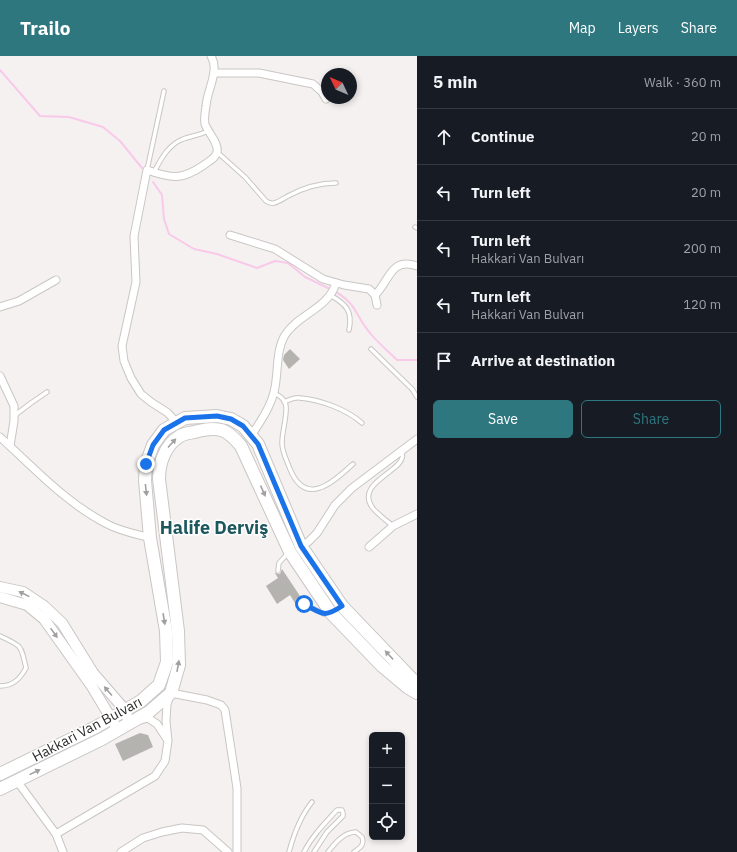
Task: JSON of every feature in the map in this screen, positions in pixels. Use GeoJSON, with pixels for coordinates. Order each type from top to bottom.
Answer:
{"type":"FeatureCollection","features":[{"type":"Feature","properties":{"kind":"main road","name":"Hakkari Van Bulvarı"},"geometry":{"type":"LineString","coordinates":[[0,774],[110,719],[141,701],[160,685],[167,662],[166,631],[150,538],[145,480],[146,464],[153,445],[164,430],[185,418],[217,416],[231,419],[243,426],[258,444],[301,546],[342,606],[413,680],[417,681]]}},
{"type":"Feature","properties":{"kind":"main road"},"geometry":{"type":"LineString","coordinates":[[170,693],[179,665],[178,631],[159,479],[159,467],[171,442],[180,435],[211,428],[220,429],[232,434],[241,446],[290,552],[331,613],[382,666],[407,687],[417,693]]}},
{"type":"Feature","properties":{"kind":"main road","name":"Hakkari Van Bulvarı"},"geometry":{"type":"LineString","coordinates":[[9,785],[118,730],[149,712],[170,693]]}},
{"type":"Feature","properties":{"kind":"street"},"geometry":{"type":"LineString","coordinates":[[176,422],[168,413],[141,394],[131,378],[124,361],[122,346],[136,282],[134,236],[151,171],[168,177],[188,175],[213,158],[217,152],[217,146],[208,131],[204,120],[206,102],[214,74],[214,63],[211,56]]}},
{"type":"Feature","properties":{"kind":"street"},"geometry":{"type":"LineString","coordinates":[[214,74],[258,74],[313,84],[321,91]]}},
{"type":"Feature","properties":{"kind":"street"},"geometry":{"type":"LineString","coordinates":[[230,235],[276,250],[323,279],[333,290]]}},
{"type":"Feature","properties":{"kind":"street"},"geometry":{"type":"LineString","coordinates":[[375,295],[395,268],[405,264],[417,266]]}},
{"type":"Feature","properties":{"kind":"street"},"geometry":{"type":"LineString","coordinates":[[0,307],[19,301],[56,280]]}},
{"type":"Feature","properties":{"kind":"street"},"geometry":{"type":"LineString","coordinates":[[251,436],[267,410],[274,393],[278,357],[285,335],[292,327],[333,290],[352,287],[366,288],[371,290],[375,295],[377,305]]}},
{"type":"Feature","properties":{"kind":"street"},"geometry":{"type":"LineString","coordinates":[[0,376],[14,406],[10,446]]}},
{"type":"Feature","properties":{"kind":"street"},"geometry":{"type":"LineString","coordinates":[[0,437],[60,492],[85,510],[107,524],[150,538]]}},
{"type":"Feature","properties":{"kind":"street"},"geometry":{"type":"LineString","coordinates":[[301,546],[308,542],[317,533],[335,505],[352,488],[417,439]]}},
{"type":"Feature","properties":{"kind":"street"},"geometry":{"type":"LineString","coordinates":[[369,547],[393,526],[417,514]]}},
{"type":"Feature","properties":{"kind":"street"},"geometry":{"type":"LineString","coordinates":[[0,587],[23,592],[44,606],[62,624],[93,673],[124,710],[129,723],[148,718],[157,724],[168,741]]}},
{"type":"Feature","properties":{"kind":"street"},"geometry":{"type":"LineString","coordinates":[[0,597],[27,605],[44,619],[91,685],[110,719],[118,730]]}},
{"type":"Feature","properties":{"kind":"street"},"geometry":{"type":"LineString","coordinates":[[56,834],[155,776],[165,761],[168,741],[166,721],[167,704],[170,693],[214,702],[221,705],[225,710],[237,788],[237,852]]}},
{"type":"Feature","properties":{"kind":"street"},"geometry":{"type":"LineString","coordinates":[[0,774],[56,834],[63,852]]}},
{"type":"Feature","properties":{"kind":"street"},"geometry":{"type":"LineString","coordinates":[[120,852],[143,838],[182,828],[203,830],[228,852]]}},
{"type":"Feature","properties":{"kind":"lane"},"geometry":{"type":"LineString","coordinates":[[151,171],[164,91]]}},
{"type":"Feature","properties":{"kind":"lane"},"geometry":{"type":"LineString","coordinates":[[151,171],[174,144],[185,138],[208,131]]}},
{"type":"Feature","properties":{"kind":"lane"},"geometry":{"type":"LineString","coordinates":[[217,152],[238,170],[270,204],[310,187],[336,183]]}},
{"type":"Feature","properties":{"kind":"lane"},"geometry":{"type":"LineString","coordinates":[[333,290],[340,301],[347,308],[350,320],[349,330]]}},
{"type":"Feature","properties":{"kind":"lane"},"geometry":{"type":"LineString","coordinates":[[371,349],[412,389],[417,397]]}},
{"type":"Feature","properties":{"kind":"lane"},"geometry":{"type":"LineString","coordinates":[[14,417],[31,402],[47,392]]}},
{"type":"Feature","properties":{"kind":"lane"},"geometry":{"type":"LineString","coordinates":[[274,393],[281,397],[286,407],[282,448],[292,472],[300,485],[311,489],[323,487],[333,482],[353,464]]}},
{"type":"Feature","properties":{"kind":"lane"},"geometry":{"type":"LineString","coordinates":[[284,402],[298,398],[321,403],[346,412],[362,423]]}},
{"type":"Feature","properties":{"kind":"lane"},"geometry":{"type":"LineString","coordinates":[[393,526],[372,506],[368,498],[371,488],[382,476],[399,463],[402,458],[402,451]]}},
{"type":"Feature","properties":{"kind":"lane"},"geometry":{"type":"LineString","coordinates":[[278,571],[279,563],[290,552],[301,546]]}},
{"type":"Feature","properties":{"kind":"lane"},"geometry":{"type":"LineString","coordinates":[[298,602],[324,614],[331,613],[342,606]]}},
{"type":"Feature","properties":{"kind":"lane"},"geometry":{"type":"LineString","coordinates":[[0,636],[15,643],[21,648],[26,668],[22,676],[12,685],[0,686]]}},
{"type":"Feature","properties":{"kind":"lane"},"geometry":{"type":"LineString","coordinates":[[289,852],[296,827],[312,802]]}},
{"type":"Feature","properties":{"kind":"lane"},"geometry":{"type":"LineString","coordinates":[[304,852],[315,835],[333,814],[338,809],[342,810],[343,816],[327,832],[314,852]]}},
{"type":"Feature","properties":{"kind":"lane"},"geometry":{"type":"LineString","coordinates":[[328,852],[340,839],[356,832],[362,837],[363,842],[361,847],[354,852]]}},
{"type":"Feature","properties":{"kind":"building"},"geometry":{"type":"Polygon","coordinates":[[[290,349],[300,359],[289,369],[283,360],[284,355],[290,349]]]}},
{"type":"Feature","properties":{"kind":"building"},"geometry":{"type":"Polygon","coordinates":[[[282,569],[302,599],[296,599],[295,603],[290,595],[277,604],[266,586],[278,578],[275,573],[280,574],[282,569]]]}},
{"type":"Feature","properties":{"kind":"building"},"geometry":{"type":"Polygon","coordinates":[[[140,733],[148,735],[153,747],[123,761],[115,744],[140,733]]]}},
{"type":"Feature","properties":{"kind":"waterway"},"geometry":{"type":"LineString","coordinates":[[0,70],[40,116],[69,117],[103,127],[120,141],[142,168]]}},
{"type":"Feature","properties":{"kind":"waterway"},"geometry":{"type":"LineString","coordinates":[[153,182],[162,195],[164,219],[169,234],[194,249],[217,254],[257,268],[275,261],[288,263],[305,277],[330,289]]}},
{"type":"Feature","properties":{"kind":"waterway"},"geometry":{"type":"LineString","coordinates":[[334,291],[348,301],[365,327],[397,360],[417,360]]}},
{"type":"Feature","properties":{"kind":"district","name":"Halife Derviş"},"geometry":{"type":"Point","coordinates":[214,527]}},
{"type":"Feature","properties":{"kind":"route"},"geometry":{"type":"LineString","coordinates":[[146,464],[153,445],[164,430],[185,418],[217,416],[231,419],[243,426],[258,444],[301,546],[342,606],[331,613],[324,614],[304,604]]}}]}
